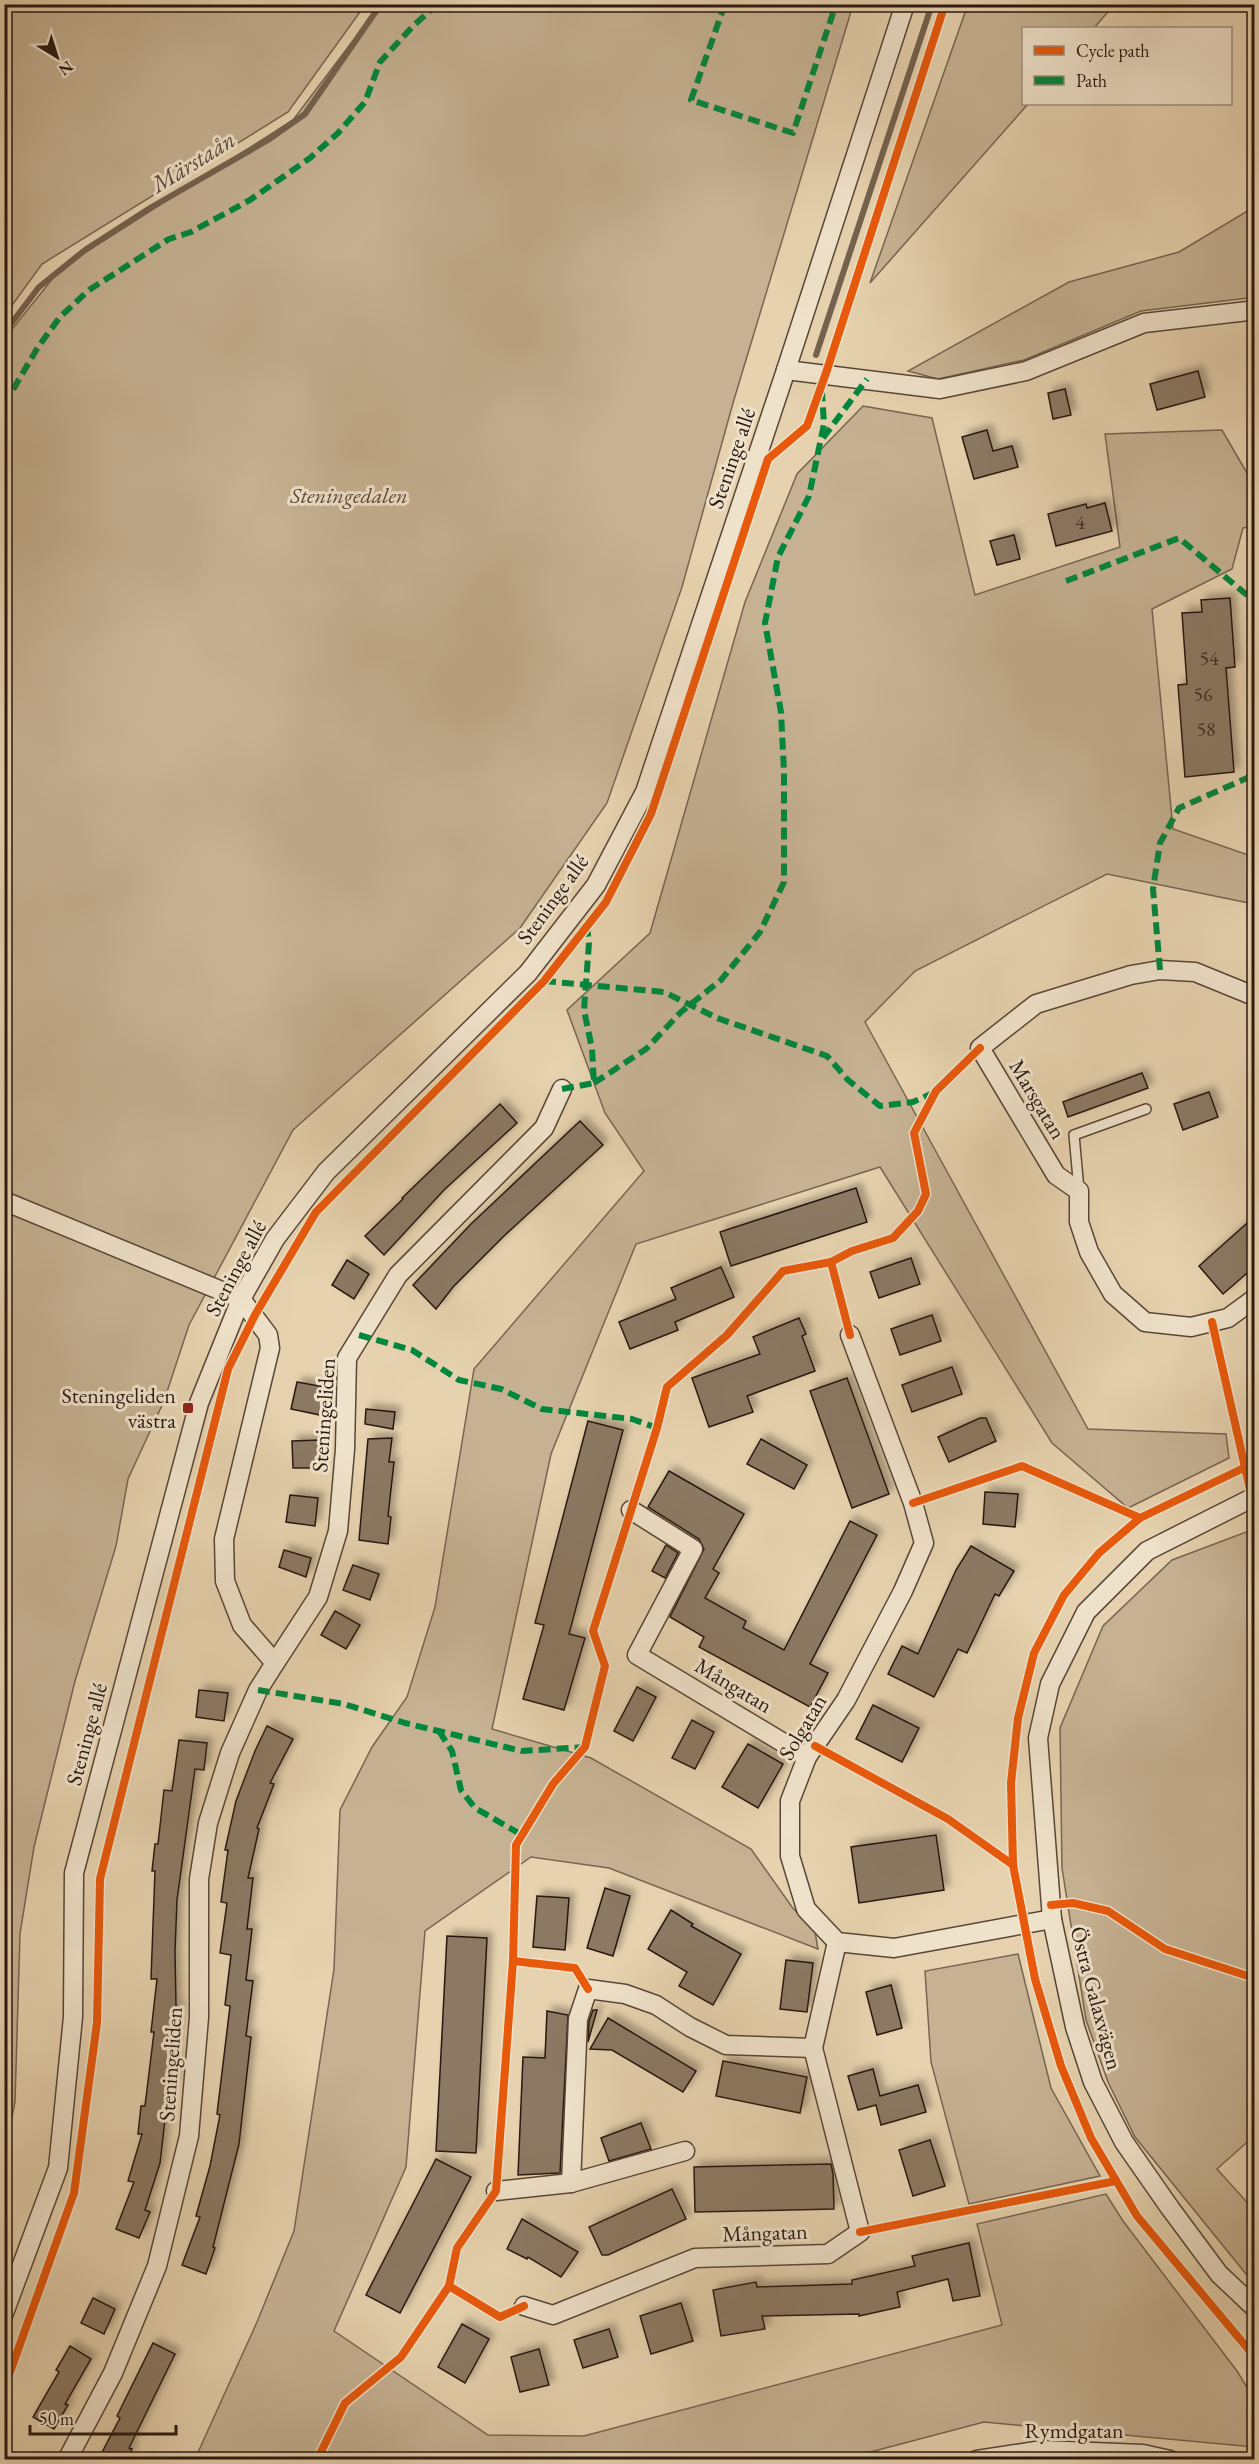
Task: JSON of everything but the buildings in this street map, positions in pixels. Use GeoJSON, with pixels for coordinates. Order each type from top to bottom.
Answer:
{"type":"FeatureCollection","features":[{"type":"Feature","properties":{"kind":"street","name":"Steninge allé"},"geometry":{"type":"LineString","coordinates":[[4,2313],[58,2168],[73,2017],[74,1873],[198,1403],[241,1299],[274,1239],[326,1172],[528,973],[596,885],[645,792],[905,4]]}},
{"type":"Feature","properties":{"kind":"street"},"geometry":{"type":"LineString","coordinates":[[786,369],[940,389],[1026,371],[1144,323],[1254,312]]}},
{"type":"Feature","properties":{"kind":"street","name":"Marsgatan"},"geometry":{"type":"LineString","coordinates":[[1079,1191],[1056,1175],[980,1048],[1036,1004],[1131,975],[1160,970],[1195,972],[1254,996]]}},
{"type":"Feature","properties":{"kind":"street","name":"Steningeliden"},"geometry":{"type":"LineString","coordinates":[[67,2460],[113,2373],[157,2266],[189,2136],[199,2017],[199,1879],[208,1823],[230,1753],[258,1690],[318,1597],[338,1532],[345,1449],[347,1358],[398,1275],[544,1128],[562,1089]]}},
{"type":"Feature","properties":{"kind":"street"},"geometry":{"type":"LineString","coordinates":[[1079,1191],[1079,1222],[1089,1252],[1113,1294],[1145,1322],[1191,1327],[1228,1318],[1254,1299]]}},
{"type":"Feature","properties":{"kind":"street"},"geometry":{"type":"LineString","coordinates":[[4,1201],[241,1299],[268,1335],[270,1348],[224,1539],[225,1581],[242,1625],[275,1663]]}},
{"type":"Feature","properties":{"kind":"street","name":"Solgatan"},"geometry":{"type":"LineString","coordinates":[[837,1942],[806,1909],[790,1856],[790,1801],[807,1757],[846,1700],[903,1591],[924,1543],[913,1503],[850,1335]]}},
{"type":"Feature","properties":{"kind":"street","name":"Östra Galaxvägen"},"geometry":{"type":"LineString","coordinates":[[1254,1497],[1148,1551],[1086,1612],[1050,1684],[1038,1738],[1052,1919],[1075,2027],[1093,2082],[1124,2142],[1220,2274],[1254,2307]]}},
{"type":"Feature","properties":{"kind":"street","name":"Mångatan"},"geometry":{"type":"LineString","coordinates":[[631,1510],[693,1549],[636,1655],[807,1757]]}},
{"type":"Feature","properties":{"kind":"street"},"geometry":{"type":"LineString","coordinates":[[837,1942],[894,1948],[1052,1919]]}},
{"type":"Feature","properties":{"kind":"street","name":"Mångatan"},"geometry":{"type":"LineString","coordinates":[[524,2306],[553,2315],[695,2258],[828,2254],[860,2232],[813,2048],[837,1942]]}},
{"type":"Feature","properties":{"kind":"street"},"geometry":{"type":"LineString","coordinates":[[571,2183],[578,2019],[588,1989],[625,1994],[656,2005],[690,2027],[726,2044],[813,2048]]}},
{"type":"Feature","properties":{"kind":"street"},"geometry":{"type":"LineString","coordinates":[[496,2191],[571,2183],[685,2151]]}},
{"type":"Feature","properties":{"kind":"street","name":"Rymdgatan"},"geometry":{"type":"LineString","coordinates":[[977,2460],[1042,2450],[1143,2454],[1170,2460]]}},
{"type":"Feature","properties":{"kind":"lane"},"geometry":{"type":"LineString","coordinates":[[1079,1191],[1074,1135],[1146,1109]]}},
{"type":"Feature","properties":{"kind":"green space"},"geometry":{"type":"Polygon","coordinates":[[[968,4],[1114,5],[1095,27],[1022,27],[1022,105],[1027,105],[870,283],[968,4]]]}},
{"type":"Feature","properties":{"kind":"green space"},"geometry":{"type":"Polygon","coordinates":[[[4,5],[365,5],[288,112],[42,264],[5,315],[4,5]]]}},
{"type":"Feature","properties":{"kind":"green space","name":"Steningedalen"},"geometry":{"type":"Polygon","coordinates":[[[380,5],[853,5],[733,403],[682,587],[607,803],[520,928],[293,1130],[189,1325],[164,1401],[128,1479],[116,1546],[75,1681],[34,1847],[20,1934],[15,2102],[5,2152],[5,338],[61,268],[293,120],[380,5]]]}},
{"type":"Feature","properties":{"kind":"green space"},"geometry":{"type":"Polygon","coordinates":[[[1254,207],[1254,299],[1141,311],[1024,360],[938,379],[908,371],[1069,282],[1179,252],[1254,207]]]}},
{"type":"Feature","properties":{"kind":"green space"},"geometry":{"type":"Polygon","coordinates":[[[863,406],[932,418],[975,595],[1120,547],[1105,434],[1222,430],[1254,485],[1254,526],[1243,528],[1232,569],[1152,609],[1173,829],[1254,857],[1254,904],[1107,874],[915,971],[865,1022],[1088,1429],[1226,1434],[1229,1458],[1128,1508],[1052,1443],[880,1167],[636,1244],[551,1454],[492,1729],[591,1758],[751,1849],[792,1907],[815,1932],[818,1949],[609,1868],[531,1857],[425,1931],[406,2167],[334,2331],[488,2435],[584,2436],[1002,2325],[977,2224],[1106,2194],[1123,2221],[1237,2371],[1254,2399],[1254,2447],[984,2422],[844,2459],[195,2459],[257,2322],[294,2231],[334,1969],[340,1810],[372,1747],[407,1697],[435,1607],[474,1369],[644,1171],[605,1113],[567,1010],[650,933],[745,602],[797,474],[863,406]]]}},
{"type":"Feature","properties":{"kind":"green space"},"geometry":{"type":"Polygon","coordinates":[[[1254,1529],[1254,2136],[1217,2169],[1254,2210],[1254,2275],[1246,2274],[1135,2137],[1108,2082],[1086,2020],[1062,1868],[1060,1728],[1103,1626],[1172,1560],[1254,1529]]]}},
{"type":"Feature","properties":{"kind":"green space"},"geometry":{"type":"Polygon","coordinates":[[[1018,1954],[1051,2088],[1100,2176],[969,2204],[931,2062],[925,1971],[1018,1954]]]}},
{"type":"Feature","properties":{"kind":"waterway","name":"Märstaån"},"geometry":{"type":"LineString","coordinates":[[4,333],[39,287],[85,250],[150,208],[268,140],[305,114],[381,4]]}},
{"type":"Feature","properties":{"kind":"waterway"},"geometry":{"type":"LineString","coordinates":[[816,355],[932,4]]}},
{"type":"Feature","properties":{"kind":"marked path"},"geometry":{"type":"LineString","coordinates":[[4,405],[38,347],[60,317],[89,290],[169,239],[191,232],[250,200],[310,158],[338,133],[365,102],[380,62],[414,25],[438,4]]}},
{"type":"Feature","properties":{"kind":"marked path"},"geometry":{"type":"LineString","coordinates":[[725,4],[691,100],[793,133],[836,4]]}},
{"type":"Feature","properties":{"kind":"marked path"},"geometry":{"type":"LineString","coordinates":[[823,438],[867,379]]}},
{"type":"Feature","properties":{"kind":"marked path"},"geometry":{"type":"LineString","coordinates":[[594,1083],[646,1049],[681,1012],[721,980],[760,932],[784,882],[784,772],[781,712],[765,623],[778,557],[809,496],[824,424],[822,392]]}},
{"type":"Feature","properties":{"kind":"marked path"},"geometry":{"type":"LineString","coordinates":[[1066,581],[1179,538],[1254,601]]}},
{"type":"Feature","properties":{"kind":"marked path"},"geometry":{"type":"LineString","coordinates":[[1160,970],[1153,889],[1160,843],[1179,808],[1247,778],[1254,771]]}},
{"type":"Feature","properties":{"kind":"marked path"},"geometry":{"type":"LineString","coordinates":[[562,1089],[594,1083],[592,1049],[584,1010],[589,943],[587,926]]}},
{"type":"Feature","properties":{"kind":"marked path"},"geometry":{"type":"LineString","coordinates":[[544,981],[664,992],[717,1018],[827,1056],[848,1080],[880,1106],[913,1102],[935,1092]]}},
{"type":"Feature","properties":{"kind":"marked path"},"geometry":{"type":"LineString","coordinates":[[359,1335],[412,1350],[459,1380],[501,1389],[542,1409],[632,1419],[657,1428]]}},
{"type":"Feature","properties":{"kind":"marked path"},"geometry":{"type":"LineString","coordinates":[[258,1690],[344,1704],[405,1723],[522,1751],[585,1747]]}},
{"type":"Feature","properties":{"kind":"marked path"},"geometry":{"type":"LineString","coordinates":[[439,1731],[452,1751],[461,1790],[475,1808],[522,1835]]}},
{"type":"Feature","properties":{"kind":"cycle path"},"geometry":{"type":"LineString","coordinates":[[4,2389],[74,2193],[97,2023],[100,1879],[228,1369],[255,1315],[316,1212],[544,981],[606,902],[651,814],[768,459],[807,426],[945,4]]}},
{"type":"Feature","properties":{"kind":"cycle path"},"geometry":{"type":"LineString","coordinates":[[449,2286],[457,2248],[496,2191],[513,1961],[516,1845],[553,1784],[585,1747],[605,1666],[593,1631],[657,1428],[667,1387],[727,1335],[783,1271],[831,1262],[852,1251],[893,1238],[918,1211],[926,1194],[914,1133],[936,1091],[980,1048]]}},
{"type":"Feature","properties":{"kind":"cycle path"},"geometry":{"type":"LineString","coordinates":[[831,1262],[850,1335]]}},
{"type":"Feature","properties":{"kind":"cycle path"},"geometry":{"type":"LineString","coordinates":[[1212,1322],[1252,1498]]}},
{"type":"Feature","properties":{"kind":"cycle path"},"geometry":{"type":"LineString","coordinates":[[1254,1463],[1140,1518],[1099,1553],[1064,1595],[1034,1653],[1018,1718],[1011,1783],[1013,1865],[1035,1979],[1061,2066],[1091,2138],[1137,2216],[1254,2356]]}},
{"type":"Feature","properties":{"kind":"cycle path"},"geometry":{"type":"LineString","coordinates":[[913,1503],[1022,1466],[1140,1518]]}},
{"type":"Feature","properties":{"kind":"cycle path"},"geometry":{"type":"LineString","coordinates":[[815,1746],[948,1819],[1013,1865]]}},
{"type":"Feature","properties":{"kind":"cycle path"},"geometry":{"type":"LineString","coordinates":[[1051,1905],[1073,1903],[1108,1911],[1165,1949],[1254,1978]]}},
{"type":"Feature","properties":{"kind":"cycle path"},"geometry":{"type":"LineString","coordinates":[[513,1961],[575,1968],[588,1989]]}},
{"type":"Feature","properties":{"kind":"cycle path"},"geometry":{"type":"LineString","coordinates":[[860,2232],[1116,2181]]}},
{"type":"Feature","properties":{"kind":"cycle path"},"geometry":{"type":"LineString","coordinates":[[317,2460],[345,2403],[401,2357],[449,2286],[500,2317],[524,2306]]}},
{"type":"Feature","properties":{"kind":"place","name":"Steningeliden västra"},"geometry":{"type":"Point","coordinates":[188,1408]}}]}
